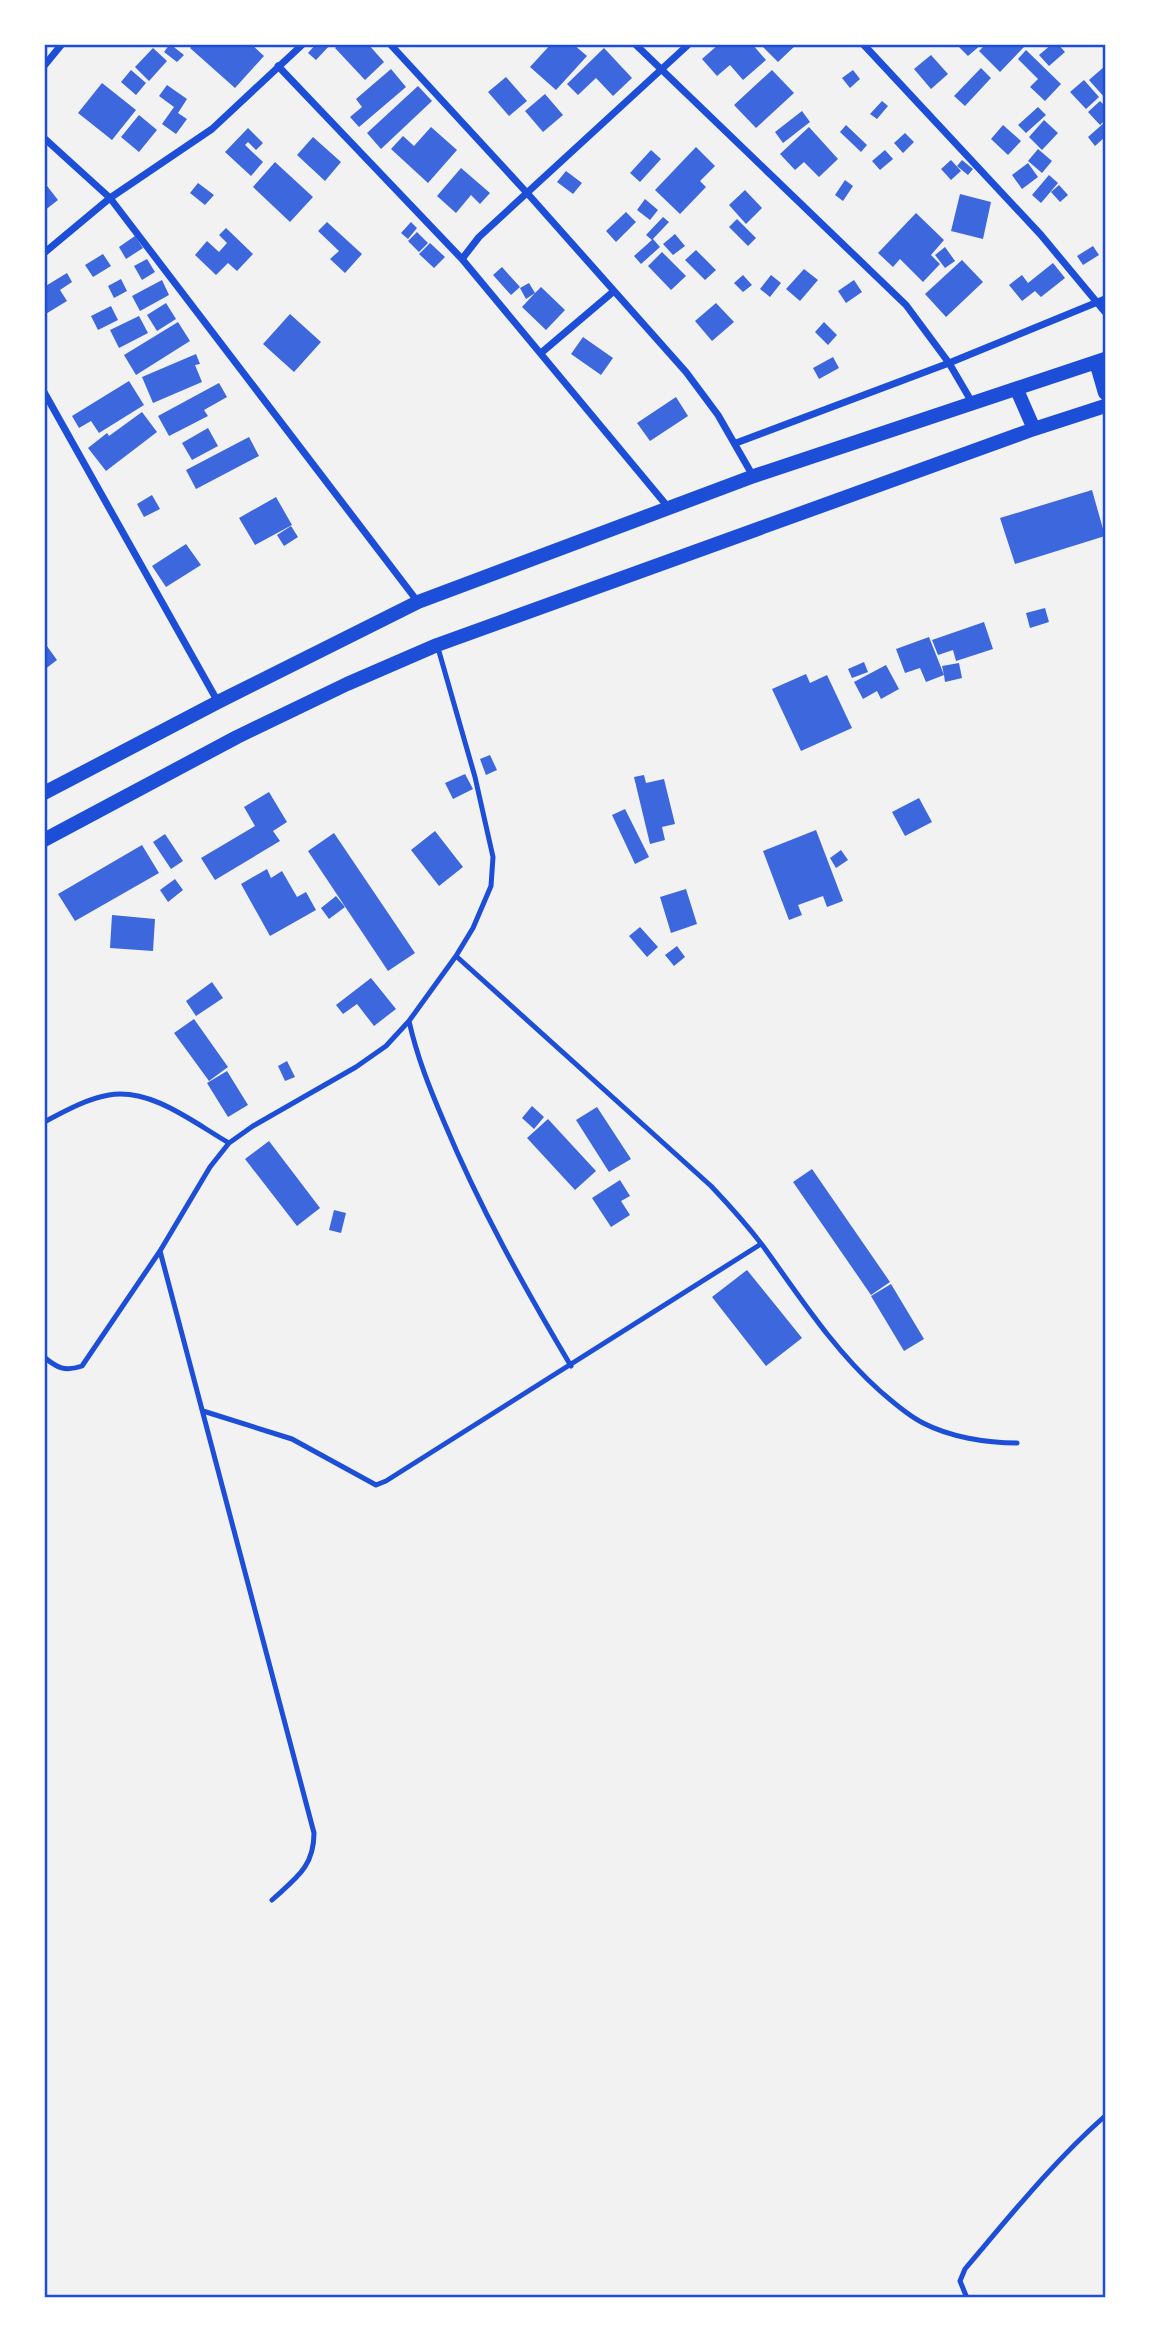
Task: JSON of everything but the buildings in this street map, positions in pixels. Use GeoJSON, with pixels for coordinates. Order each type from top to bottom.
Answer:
{"type":"FeatureCollection","features":[{"type":"Feature","properties":{"kind":"main road"},"geometry":{"type":"LineString","coordinates":[[45,789],[418,602],[668,508],[1101,361],[1105,393]]}},
{"type":"Feature","properties":{"kind":"main road"},"geometry":{"type":"LineString","coordinates":[[1017,390],[1034,429]]}},
{"type":"Feature","properties":{"kind":"main road"},"geometry":{"type":"LineString","coordinates":[[44,840],[237,737],[347,684],[437,645],[1034,429],[1105,406]]}},
{"type":"Feature","properties":{"kind":"street"},"geometry":{"type":"LineString","coordinates":[[44,66],[62,44]]}},
{"type":"Feature","properties":{"kind":"street"},"geometry":{"type":"LineString","coordinates":[[44,253],[110,198],[212,129],[303,44]]}},
{"type":"Feature","properties":{"kind":"street"},"geometry":{"type":"LineString","coordinates":[[390,44],[686,372],[718,415],[754,477]]}},
{"type":"Feature","properties":{"kind":"street"},"geometry":{"type":"LineString","coordinates":[[635,44],[906,305],[949,363],[973,405]]}},
{"type":"Feature","properties":{"kind":"street"},"geometry":{"type":"LineString","coordinates":[[462,259],[470,246],[689,44]]}},
{"type":"Feature","properties":{"kind":"street"},"geometry":{"type":"LineString","coordinates":[[863,44],[1101,301],[1105,312]]}},
{"type":"Feature","properties":{"kind":"street"},"geometry":{"type":"LineString","coordinates":[[278,66],[462,259],[668,508]]}},
{"type":"Feature","properties":{"kind":"street"},"geometry":{"type":"LineString","coordinates":[[44,138],[110,198],[418,602]]}},
{"type":"Feature","properties":{"kind":"street"},"geometry":{"type":"LineString","coordinates":[[541,353],[614,291]]}},
{"type":"Feature","properties":{"kind":"street"},"geometry":{"type":"LineString","coordinates":[[736,443],[949,363],[1101,301]]}},
{"type":"Feature","properties":{"kind":"street"},"geometry":{"type":"LineString","coordinates":[[44,392],[218,702]]}},
{"type":"Feature","properties":{"kind":"lane"},"geometry":{"type":"LineString","coordinates":[[44,1357],[56,1368],[69,1370],[82,1366],[160,1251],[209,1167],[229,1143],[386,1046],[409,1021],[473,928],[491,886],[493,857],[475,776],[437,645]]}},
{"type":"Feature","properties":{"kind":"lane"},"geometry":{"type":"LineString","coordinates":[[456,956],[711,1186],[761,1244],[836,1348],[856,1370],[903,1411],[925,1424],[960,1435],[994,1443],[1017,1443]]}},
{"type":"Feature","properties":{"kind":"lane"},"geometry":{"type":"LineString","coordinates":[[409,1021],[417,1057],[471,1183],[506,1252],[572,1366]]}},
{"type":"Feature","properties":{"kind":"lane"},"geometry":{"type":"LineString","coordinates":[[44,1122],[82,1103],[111,1095],[134,1096],[159,1103],[229,1143]]}},
{"type":"Feature","properties":{"kind":"lane"},"geometry":{"type":"LineString","coordinates":[[203,1411],[292,1439],[376,1485],[572,1366],[761,1244]]}},
{"type":"Feature","properties":{"kind":"lane"},"geometry":{"type":"LineString","coordinates":[[160,1251],[314,1833],[314,1850],[309,1860],[299,1874],[272,1899]]}},
{"type":"Feature","properties":{"kind":"lane"},"geometry":{"type":"LineString","coordinates":[[967,2298],[960,2281],[965,2269],[1067,2152],[1105,2116]]}}]}
